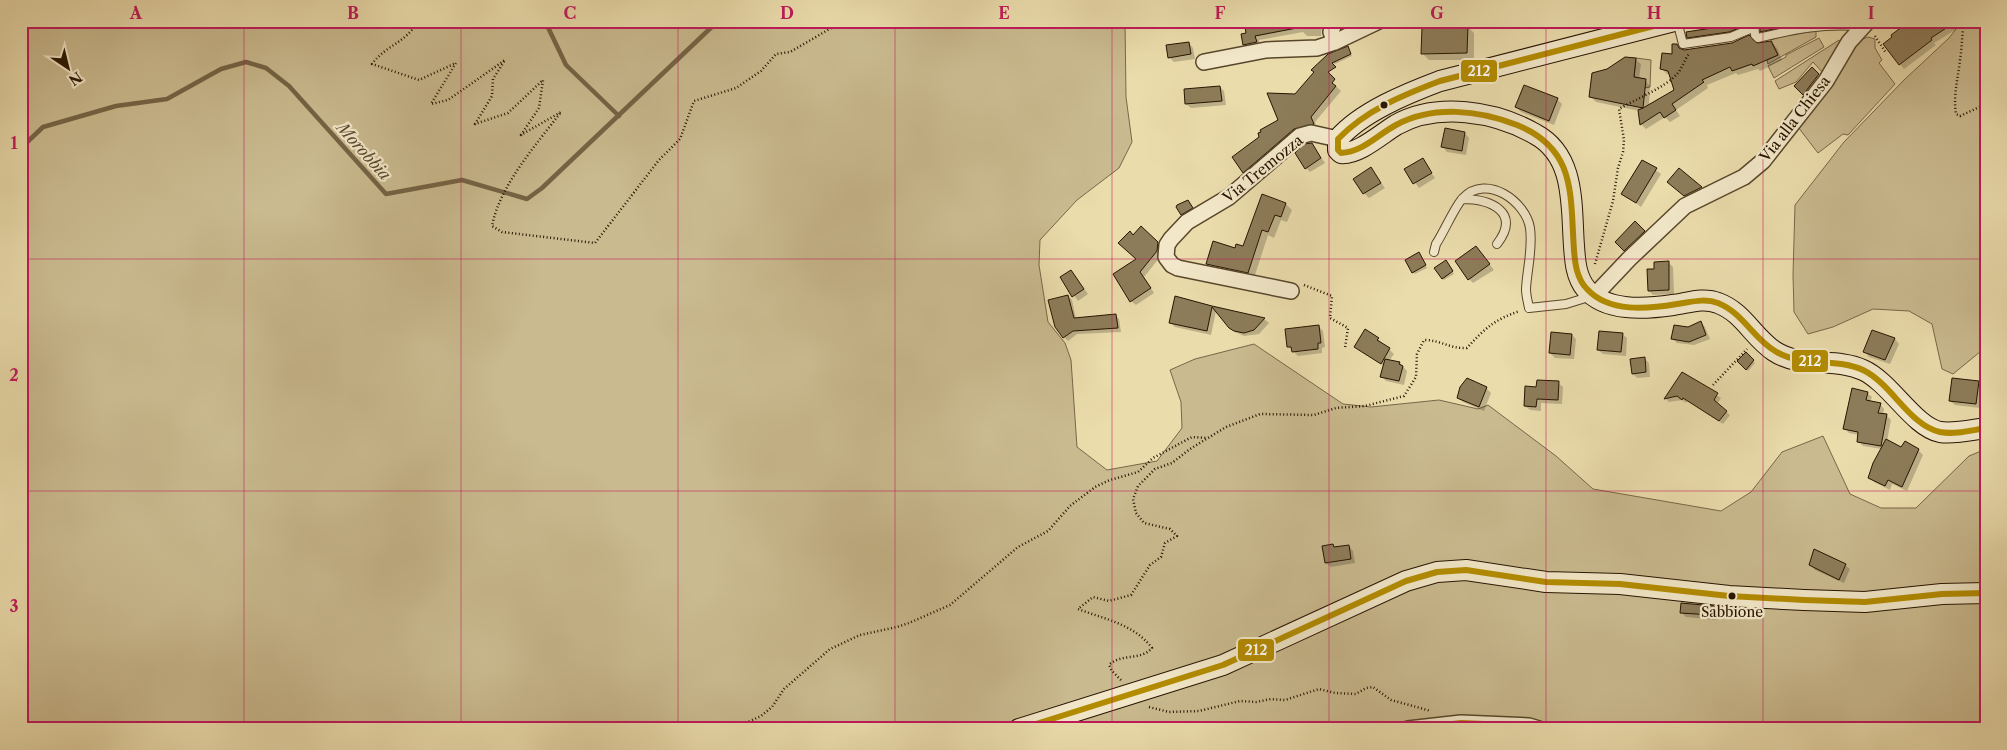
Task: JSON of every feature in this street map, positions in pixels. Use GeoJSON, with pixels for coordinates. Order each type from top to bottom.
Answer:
{"type":"FeatureCollection","features":[{"type":"Feature","properties":{"kind":"street"},"geometry":{"type":"LineString","coordinates":[[1335,21],[1331,32],[1335,42]]}},
{"type":"Feature","properties":{"kind":"street"},"geometry":{"type":"LineString","coordinates":[[1204,62],[1266,50],[1317,48],[1335,42],[1378,21]]}},
{"type":"Feature","properties":{"kind":"street"},"geometry":{"type":"LineString","coordinates":[[1676,21],[1440,81],[1389,104],[1351,126],[1338,139],[1338,150],[1341,153],[1351,152],[1407,120],[1422,114],[1439,111],[1469,113],[1515,124],[1535,133],[1553,147],[1564,166],[1570,190],[1575,262],[1588,289],[1613,305],[1628,308],[1711,301],[1735,313],[1775,352],[1793,359],[1844,364],[1863,370],[1882,383],[1922,422],[1933,430],[1945,432],[1986,428]]}},
{"type":"Feature","properties":{"kind":"street","name":"Via alla Chiesa"},"geometry":{"type":"LineString","coordinates":[[1588,289],[1628,258],[1684,206],[1744,177],[1763,161],[1826,81],[1843,51],[1868,27]]}},
{"type":"Feature","properties":{"kind":"street","name":"Via Tremozza"},"geometry":{"type":"LineString","coordinates":[[1291,291],[1178,268],[1172,265],[1166,257],[1167,245],[1187,222],[1229,197],[1268,166],[1300,136],[1311,133],[1338,139]]}},
{"type":"Feature","properties":{"kind":"street"},"geometry":{"type":"LineString","coordinates":[[1019,729],[1223,665],[1406,580],[1444,571],[1478,570],[1546,582],[1620,584],[1729,596],[1804,600],[1865,602],[1942,594],[1986,593]]}},
{"type":"Feature","properties":{"kind":"street"},"geometry":{"type":"LineString","coordinates":[[1408,729],[1461,723],[1530,726],[1539,729]]}},
{"type":"Feature","properties":{"kind":"lane"},"geometry":{"type":"LineString","coordinates":[[1676,21],[1683,44],[1731,37],[1755,24],[1755,35],[1758,38],[1845,24],[1868,27]]}},
{"type":"Feature","properties":{"kind":"lane"},"geometry":{"type":"LineString","coordinates":[[1434,252],[1436,244],[1462,200],[1470,193],[1480,189],[1499,192],[1519,204],[1526,215],[1531,236],[1526,290],[1529,308],[1566,304],[1588,289]]}},
{"type":"Feature","properties":{"kind":"lane"},"geometry":{"type":"LineString","coordinates":[[1462,200],[1483,201],[1498,208],[1506,220],[1506,225],[1502,238],[1497,244]]}},
{"type":"Feature","properties":{"kind":"path"},"geometry":{"type":"LineString","coordinates":[[418,21],[412,33],[377,56],[372,64],[419,80],[456,63],[431,104],[448,100],[505,60],[493,79],[492,96],[475,124],[508,113],[543,80],[539,108],[521,135],[561,112],[518,168],[494,216],[492,226],[502,232],[595,244],[659,160],[680,139],[694,101],[736,88],[761,71],[776,54],[790,52],[833,27],[838,21]]}},
{"type":"Feature","properties":{"kind":"path"},"geometry":{"type":"LineString","coordinates":[[1925,21],[1928,27]]}},
{"type":"Feature","properties":{"kind":"path"},"geometry":{"type":"LineString","coordinates":[[1964,21],[1955,86],[1956,114],[1960,116],[1986,104]]}},
{"type":"Feature","properties":{"kind":"path"},"geometry":{"type":"LineString","coordinates":[[1868,27],[1886,53]]}},
{"type":"Feature","properties":{"kind":"path"},"geometry":{"type":"LineString","coordinates":[[1588,289],[1613,201],[1618,168],[1623,152],[1624,140],[1619,109],[1658,88],[1678,74],[1687,57],[1701,42]]}},
{"type":"Feature","properties":{"kind":"path"},"geometry":{"type":"LineString","coordinates":[[1291,291],[1305,284],[1332,296],[1330,318],[1348,328],[1345,348]]}},
{"type":"Feature","properties":{"kind":"path"},"geometry":{"type":"LineString","coordinates":[[1432,711],[1391,700],[1373,687],[1366,688],[1356,694],[1319,690],[1285,700],[1240,701],[1211,709],[1174,712],[1137,705],[1121,688],[1121,680],[1109,665],[1114,660],[1148,652],[1152,648],[1147,640],[1114,620],[1078,609],[1093,598],[1109,601],[1131,595],[1150,565],[1162,557],[1165,543],[1177,536],[1170,529],[1144,523],[1136,513],[1133,499],[1138,486],[1155,469],[1172,463],[1226,427],[1260,414],[1314,415],[1336,408],[1365,406],[1404,396],[1416,377],[1417,354],[1424,340],[1437,340],[1456,349],[1467,348],[1490,325],[1502,317],[1529,308]]}},
{"type":"Feature","properties":{"kind":"path"},"geometry":{"type":"LineString","coordinates":[[1713,385],[1758,337]]}},
{"type":"Feature","properties":{"kind":"path"},"geometry":{"type":"LineString","coordinates":[[733,729],[761,716],[772,707],[784,689],[830,649],[860,635],[903,625],[950,605],[1018,547],[1048,531],[1070,506],[1095,487],[1138,472],[1153,458],[1192,437],[1208,438]]}},
{"type":"Feature","properties":{"kind":"shaded area"},"geometry":{"type":"Polygon","coordinates":[[[21,21],[1125,21],[1126,97],[1132,142],[1119,168],[1077,200],[1040,240],[1039,265],[1048,322],[1065,343],[1071,360],[1077,447],[1107,470],[1157,461],[1182,428],[1181,402],[1170,370],[1195,359],[1254,344],[1343,404],[1371,407],[1439,400],[1478,409],[1488,405],[1556,456],[1593,489],[1721,511],[1751,492],[1782,452],[1823,436],[1850,494],[1881,508],[1916,508],[1969,456],[1986,449],[1986,729],[21,729],[21,21]]]}},
{"type":"Feature","properties":{"kind":"shaded area"},"geometry":{"type":"Polygon","coordinates":[[[1962,21],[1986,21],[1986,347],[1953,374],[1942,369],[1932,324],[1909,311],[1873,309],[1833,327],[1808,334],[1794,312],[1793,275],[1795,205],[1844,142],[1904,80],[1949,38],[1962,21]]]}},
{"type":"Feature","properties":{"kind":"shaded area"},"geometry":{"type":"Polygon","coordinates":[[[1816,31],[1816,37],[1768,64],[1767,60],[1778,55],[1771,40],[1786,35],[1816,31]]]}},
{"type":"Feature","properties":{"kind":"shaded area"},"geometry":{"type":"Polygon","coordinates":[[[1868,37],[1875,39],[1875,48],[1882,60],[1879,63],[1895,84],[1848,135],[1843,134],[1818,153],[1798,127],[1860,40],[1868,37]]]}},
{"type":"Feature","properties":{"kind":"shaded area"},"geometry":{"type":"Polygon","coordinates":[[[1819,38],[1824,47],[1774,78],[1768,66],[1819,38]]]}},
{"type":"Feature","properties":{"kind":"shaded area"},"geometry":{"type":"Polygon","coordinates":[[[1839,40],[1841,43],[1824,74],[1813,62],[1796,82],[1779,89],[1775,81],[1839,40]]]}},
{"type":"Feature","properties":{"kind":"shaded area"},"geometry":{"type":"Polygon","coordinates":[[[1636,58],[1651,60],[1650,87],[1645,88],[1645,79],[1634,77],[1636,58]]]}},
{"type":"Feature","properties":{"kind":"building"},"geometry":{"type":"Polygon","coordinates":[[[1244,21],[1302,21],[1302,27],[1255,36],[1257,42],[1243,45],[1241,34],[1246,33],[1244,21]]]}},
{"type":"Feature","properties":{"kind":"building"},"geometry":{"type":"Polygon","coordinates":[[[1711,21],[1748,21],[1749,24],[1729,32],[1687,38],[1686,32],[1712,28],[1711,21]]]}},
{"type":"Feature","properties":{"kind":"building"},"geometry":{"type":"Polygon","coordinates":[[[1760,21],[1806,21],[1806,22],[1760,32],[1760,21]]]}},
{"type":"Feature","properties":{"kind":"building"},"geometry":{"type":"Polygon","coordinates":[[[1910,21],[1957,21],[1931,38],[1932,40],[1899,65],[1883,44],[1892,37],[1891,35],[1910,21]]]}},
{"type":"Feature","properties":{"kind":"building"},"geometry":{"type":"Polygon","coordinates":[[[1445,25],[1468,25],[1467,53],[1421,54],[1422,27],[1445,28],[1445,25]]]}},
{"type":"Feature","properties":{"kind":"building"},"geometry":{"type":"Polygon","coordinates":[[[1749,35],[1757,43],[1771,41],[1778,55],[1753,66],[1752,64],[1732,71],[1730,67],[1702,80],[1704,82],[1672,104],[1676,110],[1664,118],[1660,112],[1640,125],[1638,110],[1674,90],[1668,71],[1660,69],[1662,53],[1672,54],[1672,44],[1677,44],[1679,48],[1684,50],[1732,43],[1749,35]]]}},
{"type":"Feature","properties":{"kind":"building"},"geometry":{"type":"Polygon","coordinates":[[[1189,42],[1191,54],[1168,58],[1166,45],[1189,42]]]}},
{"type":"Feature","properties":{"kind":"building"},"geometry":{"type":"Polygon","coordinates":[[[1348,46],[1351,54],[1332,63],[1336,67],[1328,72],[1335,79],[1332,83],[1336,86],[1311,117],[1314,124],[1294,129],[1243,173],[1232,157],[1259,137],[1258,133],[1261,132],[1260,130],[1278,120],[1267,93],[1295,94],[1314,72],[1311,70],[1328,54],[1348,46]]]}},
{"type":"Feature","properties":{"kind":"building"},"geometry":{"type":"Polygon","coordinates":[[[1625,57],[1636,58],[1634,77],[1646,79],[1643,108],[1589,97],[1592,73],[1607,69],[1625,57]]]}},
{"type":"Feature","properties":{"kind":"building"},"geometry":{"type":"Polygon","coordinates":[[[1812,67],[1819,74],[1803,95],[1794,86],[1812,67]]]}},
{"type":"Feature","properties":{"kind":"building"},"geometry":{"type":"Polygon","coordinates":[[[1524,85],[1558,98],[1549,121],[1515,107],[1524,85]]]}},
{"type":"Feature","properties":{"kind":"building"},"geometry":{"type":"Polygon","coordinates":[[[1220,86],[1222,101],[1185,104],[1184,89],[1220,86]]]}},
{"type":"Feature","properties":{"kind":"building"},"geometry":{"type":"Polygon","coordinates":[[[1445,128],[1465,132],[1462,151],[1441,147],[1445,128]]]}},
{"type":"Feature","properties":{"kind":"building"},"geometry":{"type":"Polygon","coordinates":[[[1312,143],[1321,158],[1305,169],[1295,153],[1304,144],[1312,143]]]}},
{"type":"Feature","properties":{"kind":"building"},"geometry":{"type":"Polygon","coordinates":[[[1423,158],[1432,173],[1413,184],[1404,169],[1423,158]]]}},
{"type":"Feature","properties":{"kind":"building"},"geometry":{"type":"Polygon","coordinates":[[[1642,160],[1657,168],[1636,203],[1621,194],[1642,160]]]}},
{"type":"Feature","properties":{"kind":"building"},"geometry":{"type":"Polygon","coordinates":[[[1371,167],[1381,183],[1363,194],[1353,179],[1371,167]]]}},
{"type":"Feature","properties":{"kind":"building"},"geometry":{"type":"Polygon","coordinates":[[[1679,168],[1702,187],[1684,196],[1667,182],[1679,168]]]}},
{"type":"Feature","properties":{"kind":"building"},"geometry":{"type":"Polygon","coordinates":[[[1262,194],[1286,203],[1281,217],[1275,215],[1268,232],[1262,230],[1248,273],[1206,264],[1213,241],[1235,248],[1236,244],[1243,246],[1262,194]]]}},
{"type":"Feature","properties":{"kind":"building"},"geometry":{"type":"Polygon","coordinates":[[[1188,200],[1193,208],[1181,215],[1176,207],[1188,200]]]}},
{"type":"Feature","properties":{"kind":"building"},"geometry":{"type":"Polygon","coordinates":[[[1635,221],[1645,231],[1624,251],[1615,242],[1635,221]]]}},
{"type":"Feature","properties":{"kind":"building"},"geometry":{"type":"Polygon","coordinates":[[[1141,226],[1158,242],[1157,251],[1140,272],[1151,288],[1130,302],[1113,274],[1136,259],[1118,243],[1130,231],[1133,235],[1141,226]]]}},
{"type":"Feature","properties":{"kind":"building"},"geometry":{"type":"Polygon","coordinates":[[[1476,246],[1490,264],[1468,280],[1455,261],[1476,246]]]}},
{"type":"Feature","properties":{"kind":"building"},"geometry":{"type":"Polygon","coordinates":[[[1419,252],[1426,265],[1412,273],[1405,260],[1419,252]]]}},
{"type":"Feature","properties":{"kind":"building"},"geometry":{"type":"Polygon","coordinates":[[[1446,260],[1453,271],[1442,279],[1434,268],[1446,260]]]}},
{"type":"Feature","properties":{"kind":"building"},"geometry":{"type":"Polygon","coordinates":[[[1669,261],[1669,290],[1648,291],[1647,269],[1654,269],[1654,262],[1669,261]]]}},
{"type":"Feature","properties":{"kind":"building"},"geometry":{"type":"Polygon","coordinates":[[[1071,270],[1084,289],[1072,297],[1060,277],[1071,270]]]}},
{"type":"Feature","properties":{"kind":"building"},"geometry":{"type":"Polygon","coordinates":[[[1068,295],[1074,318],[1116,314],[1118,328],[1073,331],[1063,338],[1055,327],[1048,300],[1068,295]]]}},
{"type":"Feature","properties":{"kind":"building"},"geometry":{"type":"Polygon","coordinates":[[[1175,296],[1265,318],[1254,330],[1244,333],[1229,328],[1212,307],[1207,331],[1169,323],[1175,296]]]}},
{"type":"Feature","properties":{"kind":"building"},"geometry":{"type":"Polygon","coordinates":[[[1701,321],[1706,335],[1689,342],[1671,339],[1674,325],[1688,327],[1701,321]]]}},
{"type":"Feature","properties":{"kind":"building"},"geometry":{"type":"Polygon","coordinates":[[[1319,325],[1321,343],[1318,343],[1318,349],[1292,352],[1291,347],[1287,347],[1285,329],[1319,325]]]}},
{"type":"Feature","properties":{"kind":"building"},"geometry":{"type":"Polygon","coordinates":[[[1365,329],[1390,348],[1381,364],[1354,347],[1365,329]]]}},
{"type":"Feature","properties":{"kind":"building"},"geometry":{"type":"Polygon","coordinates":[[[1872,330],[1895,338],[1885,360],[1863,352],[1872,330]]]}},
{"type":"Feature","properties":{"kind":"building"},"geometry":{"type":"Polygon","coordinates":[[[1599,331],[1623,333],[1621,352],[1597,350],[1599,331]]]}},
{"type":"Feature","properties":{"kind":"building"},"geometry":{"type":"Polygon","coordinates":[[[1551,332],[1572,334],[1570,355],[1549,353],[1551,332]]]}},
{"type":"Feature","properties":{"kind":"building"},"geometry":{"type":"Polygon","coordinates":[[[1746,352],[1754,360],[1746,370],[1737,361],[1746,352]]]}},
{"type":"Feature","properties":{"kind":"building"},"geometry":{"type":"Polygon","coordinates":[[[1645,357],[1646,372],[1632,374],[1630,359],[1645,357]]]}},
{"type":"Feature","properties":{"kind":"building"},"geometry":{"type":"Polygon","coordinates":[[[1385,359],[1400,362],[1399,364],[1403,366],[1399,381],[1380,377],[1385,359]]]}},
{"type":"Feature","properties":{"kind":"building"},"geometry":{"type":"Polygon","coordinates":[[[1682,372],[1718,393],[1714,400],[1727,411],[1719,421],[1683,398],[1682,400],[1677,396],[1664,399],[1682,372]]]}},
{"type":"Feature","properties":{"kind":"building"},"geometry":{"type":"Polygon","coordinates":[[[1467,378],[1487,387],[1479,407],[1457,398],[1460,387],[1467,378]]]}},
{"type":"Feature","properties":{"kind":"building"},"geometry":{"type":"Polygon","coordinates":[[[1952,378],[1979,381],[1976,404],[1949,401],[1952,378]]]}},
{"type":"Feature","properties":{"kind":"building"},"geometry":{"type":"Polygon","coordinates":[[[1537,380],[1559,381],[1558,400],[1537,399],[1536,407],[1524,406],[1525,386],[1536,387],[1537,380]]]}},
{"type":"Feature","properties":{"kind":"building"},"geometry":{"type":"Polygon","coordinates":[[[1852,388],[1868,392],[1866,400],[1881,403],[1878,413],[1887,414],[1881,446],[1857,442],[1858,432],[1843,429],[1852,388]]]}},
{"type":"Feature","properties":{"kind":"building"},"geometry":{"type":"Polygon","coordinates":[[[1886,439],[1901,447],[1905,441],[1919,449],[1902,487],[1888,480],[1885,486],[1868,478],[1873,463],[1886,439]]]}},
{"type":"Feature","properties":{"kind":"building"},"geometry":{"type":"Polygon","coordinates":[[[1333,544],[1334,547],[1349,545],[1351,559],[1325,563],[1322,546],[1333,544]]]}},
{"type":"Feature","properties":{"kind":"building"},"geometry":{"type":"Polygon","coordinates":[[[1814,549],[1846,564],[1839,580],[1809,565],[1814,549]]]}},
{"type":"Feature","properties":{"kind":"building"},"geometry":{"type":"Polygon","coordinates":[[[1681,603],[1714,606],[1713,615],[1680,613],[1681,603]]]}},
{"type":"Feature","properties":{"kind":"waterway"},"geometry":{"type":"LineString","coordinates":[[545,21],[566,65],[619,116]]}},
{"type":"Feature","properties":{"kind":"waterway","name":"Morobbia"},"geometry":{"type":"LineString","coordinates":[[21,148],[43,127],[116,106],[167,99],[221,69],[246,62],[266,68],[289,86],[386,194],[462,180],[527,199],[542,188],[718,21]]}},
{"type":"Feature","properties":{"kind":"transit line","name":"212"},"geometry":{"type":"LineString","coordinates":[[1673,21],[1426,86],[1386,104],[1361,120],[1338,139],[1338,150],[1341,153],[1356,150],[1396,125],[1425,114],[1441,112],[1472,113],[1517,125],[1537,135],[1551,147],[1560,161],[1570,193],[1574,255],[1577,271],[1581,281],[1596,297],[1617,306],[1642,308],[1693,301],[1718,303],[1727,307],[1741,319],[1767,346],[1785,356],[1807,361],[1841,364],[1863,370],[1873,376],[1910,413],[1929,428],[1940,432],[1952,433],[1986,428]]}},
{"type":"Feature","properties":{"kind":"transit line","name":"212"},"geometry":{"type":"LineString","coordinates":[[1020,729],[1223,665],[1406,581],[1437,572],[1466,570],[1546,582],[1620,584],[1729,596],[1804,600],[1865,602],[1942,594],[1986,593]]}},
{"type":"Feature","properties":{"kind":"transit line","name":"212"},"geometry":{"type":"LineString","coordinates":[[1410,729],[1461,723],[1529,726],[1538,729]]}},
{"type":"Feature","properties":{"kind":"place","name":"Sabbione"},"geometry":{"type":"Point","coordinates":[1732,596]}}]}
